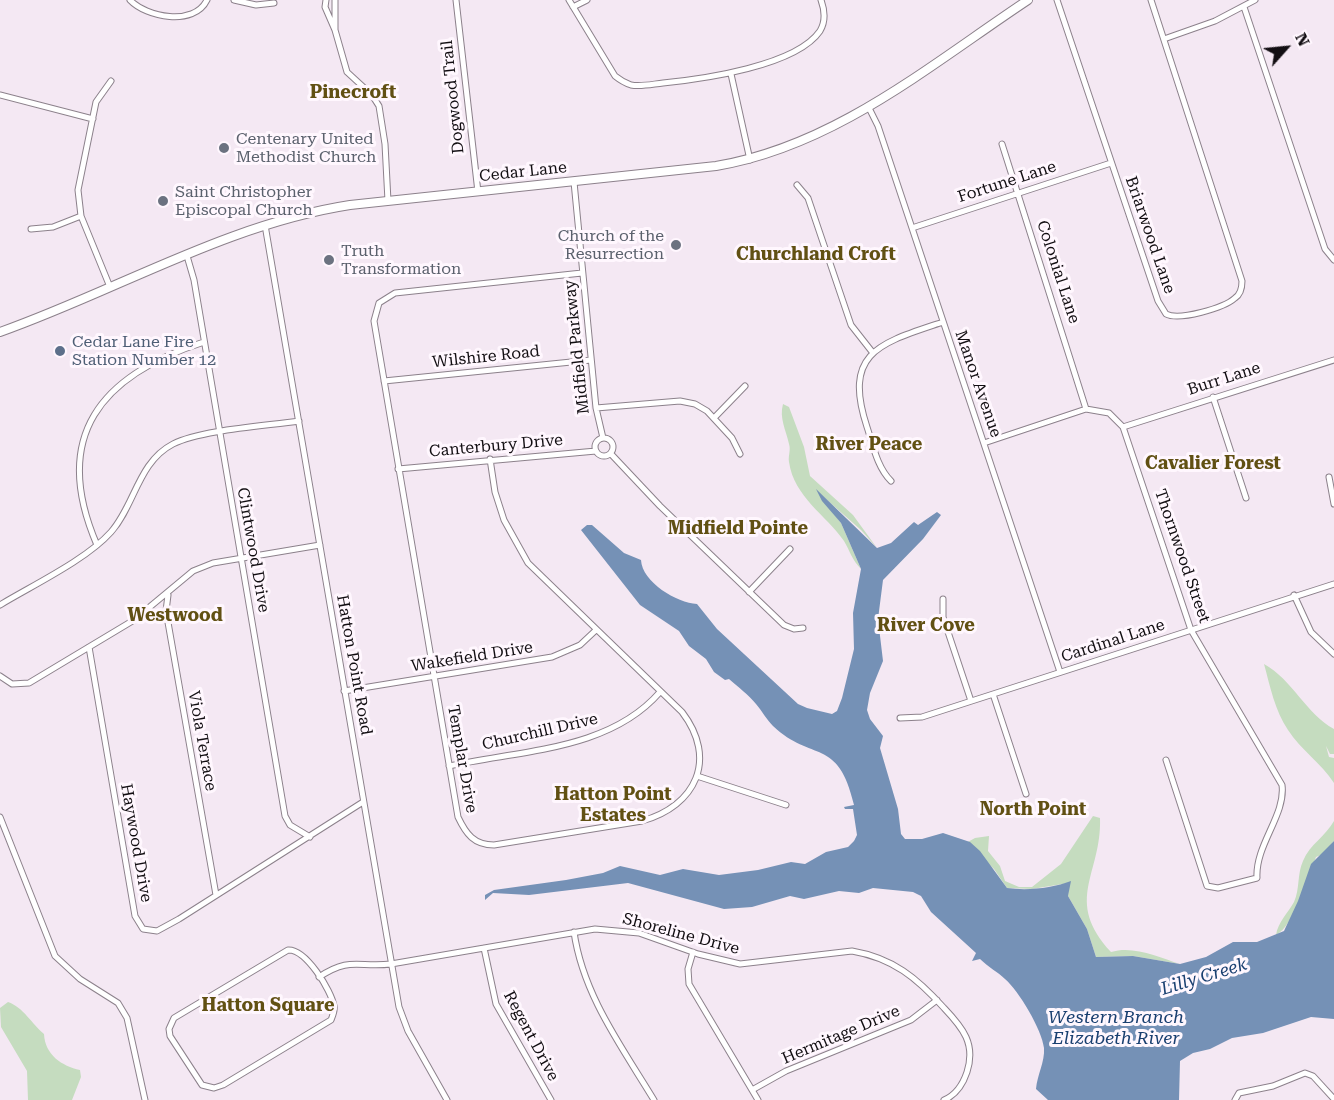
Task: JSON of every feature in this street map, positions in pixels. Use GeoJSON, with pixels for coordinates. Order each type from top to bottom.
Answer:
{"type":"FeatureCollection","features":[{"type":"Feature","properties":{"kind":"main road","name":"Cedar Lane"},"geometry":{"type":"LineString","coordinates":[[0,333],[265,225],[331,208],[716,166],[750,160],[819,135],[868,106],[1028,0]]}},
{"type":"Feature","properties":{"kind":"street"},"geometry":{"type":"LineString","coordinates":[[130,0],[140,8],[180,18],[196,14],[207,0]]}},
{"type":"Feature","properties":{"kind":"street"},"geometry":{"type":"LineString","coordinates":[[234,0],[256,5],[274,3]]}},
{"type":"Feature","properties":{"kind":"street"},"geometry":{"type":"LineString","coordinates":[[326,0],[325,7],[335,30],[347,72],[372,95],[379,106],[384,135],[388,201]]}},
{"type":"Feature","properties":{"kind":"street"},"geometry":{"type":"LineString","coordinates":[[335,0],[335,30]]}},
{"type":"Feature","properties":{"kind":"street","name":"Dogwood Trail"},"geometry":{"type":"LineString","coordinates":[[456,0],[478,192]]}},
{"type":"Feature","properties":{"kind":"street"},"geometry":{"type":"LineString","coordinates":[[569,0],[609,67],[625,83],[637,86],[731,74],[780,57],[818,34],[825,16],[821,0]]}},
{"type":"Feature","properties":{"kind":"street"},"geometry":{"type":"LineString","coordinates":[[573,7],[586,0]]}},
{"type":"Feature","properties":{"kind":"street","name":"Briarwood Lane"},"geometry":{"type":"LineString","coordinates":[[1057,0],[1147,272],[1163,311],[1171,316],[1180,317],[1225,304],[1237,297],[1242,281],[1151,0]]}},
{"type":"Feature","properties":{"kind":"street"},"geometry":{"type":"LineString","coordinates":[[1164,39],[1215,21],[1255,0]]}},
{"type":"Feature","properties":{"kind":"street"},"geometry":{"type":"LineString","coordinates":[[1244,7],[1325,249],[1334,260]]}},
{"type":"Feature","properties":{"kind":"street"},"geometry":{"type":"LineString","coordinates":[[731,74],[750,160]]}},
{"type":"Feature","properties":{"kind":"street"},"geometry":{"type":"LineString","coordinates":[[110,287],[81,216],[78,200],[79,179],[99,96],[111,81]]}},
{"type":"Feature","properties":{"kind":"street"},"geometry":{"type":"LineString","coordinates":[[0,95],[93,119]]}},
{"type":"Feature","properties":{"kind":"street","name":"Manor Avenue"},"geometry":{"type":"LineString","coordinates":[[868,106],[878,126],[1060,672]]}},
{"type":"Feature","properties":{"kind":"street","name":"Colonial Lane"},"geometry":{"type":"LineString","coordinates":[[1002,144],[1086,409]]}},
{"type":"Feature","properties":{"kind":"street","name":"Fortune Lane"},"geometry":{"type":"LineString","coordinates":[[912,228],[1111,163]]}},
{"type":"Feature","properties":{"kind":"street","name":"Midfield Parkway"},"geometry":{"type":"LineString","coordinates":[[574,182],[596,408],[603,438]]}},
{"type":"Feature","properties":{"kind":"street"},"geometry":{"type":"LineString","coordinates":[[797,185],[808,198],[850,326],[873,353]]}},
{"type":"Feature","properties":{"kind":"street"},"geometry":{"type":"LineString","coordinates":[[31,229],[53,227],[81,216]]}},
{"type":"Feature","properties":{"kind":"street","name":"Hatton Point Road"},"geometry":{"type":"LineString","coordinates":[[265,225],[391,964],[403,1020],[447,1100]]}},
{"type":"Feature","properties":{"kind":"street","name":"Clintwood Drive"},"geometry":{"type":"LineString","coordinates":[[186,256],[194,280],[285,816],[290,825],[310,837]]}},
{"type":"Feature","properties":{"kind":"street","name":"Templar Drive"},"geometry":{"type":"LineString","coordinates":[[490,459],[498,504],[519,549],[532,568],[682,712],[693,730],[699,749],[697,776],[684,800],[655,818],[494,845],[480,843],[464,831],[458,817],[449,766],[374,321],[376,309],[389,295],[582,273]]}},
{"type":"Feature","properties":{"kind":"street"},"geometry":{"type":"LineString","coordinates":[[891,481],[880,465],[859,399],[860,375],[873,353],[886,342],[943,322]]}},
{"type":"Feature","properties":{"kind":"street"},"geometry":{"type":"LineString","coordinates":[[97,545],[87,518],[79,483],[83,447],[92,416],[113,389],[135,372],[204,342]]}},
{"type":"Feature","properties":{"kind":"street","name":"Wilshire Road"},"geometry":{"type":"LineString","coordinates":[[384,381],[591,360]]}},
{"type":"Feature","properties":{"kind":"street","name":"Burr Lane"},"geometry":{"type":"LineString","coordinates":[[1124,427],[1334,360]]}},
{"type":"Feature","properties":{"kind":"street"},"geometry":{"type":"LineString","coordinates":[[714,418],[745,386]]}},
{"type":"Feature","properties":{"kind":"street"},"geometry":{"type":"LineString","coordinates":[[1213,397],[1246,498]]}},
{"type":"Feature","properties":{"kind":"street"},"geometry":{"type":"LineString","coordinates":[[596,408],[680,401],[695,404],[714,418],[732,438],[740,454]]}},
{"type":"Feature","properties":{"kind":"street"},"geometry":{"type":"LineString","coordinates":[[984,443],[1086,409],[1109,414],[1124,427]]}},
{"type":"Feature","properties":{"kind":"street"},"geometry":{"type":"LineString","coordinates":[[0,605],[97,545],[117,524],[142,476],[159,453],[183,440],[299,421]]}},
{"type":"Feature","properties":{"kind":"street","name":"Thornwood Street"},"geometry":{"type":"LineString","coordinates":[[1124,427],[1191,630],[1283,789]]}},
{"type":"Feature","properties":{"kind":"street"},"geometry":{"type":"LineString","coordinates":[[603,438],[613,443],[611,454],[606,456],[596,451],[595,445],[603,438]]}},
{"type":"Feature","properties":{"kind":"street","name":"Canterbury Drive"},"geometry":{"type":"LineString","coordinates":[[398,469],[596,451]]}},
{"type":"Feature","properties":{"kind":"street"},"geometry":{"type":"LineString","coordinates":[[611,454],[660,506],[784,625],[794,629],[803,628]]}},
{"type":"Feature","properties":{"kind":"street"},"geometry":{"type":"LineString","coordinates":[[1329,477],[1334,504]]}},
{"type":"Feature","properties":{"kind":"street"},"geometry":{"type":"LineString","coordinates":[[0,676],[12,684],[29,683],[134,620],[193,571],[213,563],[320,545]]}},
{"type":"Feature","properties":{"kind":"street"},"geometry":{"type":"LineString","coordinates":[[749,592],[790,549]]}},
{"type":"Feature","properties":{"kind":"street","name":"Cardinal Lane"},"geometry":{"type":"LineString","coordinates":[[900,718],[922,717],[1294,595],[1334,584]]}},
{"type":"Feature","properties":{"kind":"street","name":"Viola Terrace"},"geometry":{"type":"LineString","coordinates":[[169,592],[166,611],[216,895]]}},
{"type":"Feature","properties":{"kind":"street"},"geometry":{"type":"LineString","coordinates":[[1294,595],[1311,632],[1334,654]]}},
{"type":"Feature","properties":{"kind":"street"},"geometry":{"type":"LineString","coordinates":[[943,599],[943,617],[971,701]]}},
{"type":"Feature","properties":{"kind":"street","name":"Wakefield Drive"},"geometry":{"type":"LineString","coordinates":[[344,691],[562,655],[580,645],[596,630]]}},
{"type":"Feature","properties":{"kind":"street","name":"Haywood Drive"},"geometry":{"type":"LineString","coordinates":[[89,647],[137,922],[143,929],[157,931],[363,802]]}},
{"type":"Feature","properties":{"kind":"street","name":"Churchill Drive"},"geometry":{"type":"LineString","coordinates":[[449,766],[592,737],[631,718],[660,692]]}},
{"type":"Feature","properties":{"kind":"street"},"geometry":{"type":"LineString","coordinates":[[993,694],[1026,794]]}},
{"type":"Feature","properties":{"kind":"street"},"geometry":{"type":"LineString","coordinates":[[1166,760],[1207,886],[1218,888],[1257,878],[1257,861],[1282,798],[1283,789],[1291,789]]}},
{"type":"Feature","properties":{"kind":"street"},"geometry":{"type":"LineString","coordinates":[[697,776],[786,805]]}},
{"type":"Feature","properties":{"kind":"street"},"geometry":{"type":"LineString","coordinates":[[0,817],[55,956],[80,979],[118,1003],[127,1018],[145,1100]]}},
{"type":"Feature","properties":{"kind":"street","name":"Shoreline Drive"},"geometry":{"type":"LineString","coordinates":[[319,977],[348,963],[374,966],[391,964],[595,929],[623,930],[729,963],[751,964],[852,951],[865,953],[903,969],[962,1027],[971,1049],[969,1066],[962,1084],[951,1097],[944,1100]]}},
{"type":"Feature","properties":{"kind":"street"},"geometry":{"type":"LineString","coordinates":[[574,932],[581,968],[591,995],[654,1100]]}},
{"type":"Feature","properties":{"kind":"street","name":"Regent Drive"},"geometry":{"type":"LineString","coordinates":[[484,948],[496,1004],[551,1100]]}},
{"type":"Feature","properties":{"kind":"street"},"geometry":{"type":"LineString","coordinates":[[288,950],[304,955],[319,977],[333,1003],[334,1014],[328,1023],[224,1085],[208,1088],[198,1082],[170,1035],[171,1023],[178,1014],[288,950]]}},
{"type":"Feature","properties":{"kind":"street"},"geometry":{"type":"LineString","coordinates":[[693,952],[688,969],[689,984],[758,1100]]}},
{"type":"Feature","properties":{"kind":"street","name":"Hermitage Drive"},"geometry":{"type":"LineString","coordinates":[[752,1090],[786,1071],[911,1020],[937,1000]]}},
{"type":"Feature","properties":{"kind":"street"},"geometry":{"type":"LineString","coordinates":[[1235,1100],[1239,1093],[1273,1086],[1305,1073],[1313,1076],[1334,1100]]}},
{"type":"Feature","properties":{"kind":"green space"},"geometry":{"type":"Polygon","coordinates":[[[783,404],[789,407],[804,447],[810,476],[853,515],[877,548],[861,530],[818,492],[841,523],[861,569],[844,541],[797,485],[789,462],[790,446],[783,424],[783,404]]]}},
{"type":"Feature","properties":{"kind":"green space"},"geometry":{"type":"Polygon","coordinates":[[[1264,664],[1283,679],[1315,715],[1334,729],[1334,754],[1330,754],[1326,746],[1329,757],[1334,758],[1334,783],[1283,723],[1273,698],[1264,664]]]}},
{"type":"Feature","properties":{"kind":"green space"},"geometry":{"type":"Polygon","coordinates":[[[1093,816],[1100,818],[1099,838],[1088,886],[1087,902],[1089,917],[1097,934],[1111,952],[1137,951],[1180,964],[1133,956],[1096,957],[1087,929],[1068,896],[1069,883],[1032,889],[1007,888],[994,869],[966,843],[975,838],[989,836],[988,851],[1000,866],[1005,881],[1019,887],[1032,887],[1061,864],[1093,816]]]}},
{"type":"Feature","properties":{"kind":"green space"},"geometry":{"type":"Polygon","coordinates":[[[1334,821],[1334,841],[1323,854],[1316,857],[1289,922],[1276,935],[1296,897],[1300,871],[1306,855],[1334,821]]]}},
{"type":"Feature","properties":{"kind":"green space"},"geometry":{"type":"Polygon","coordinates":[[[8,1002],[23,1012],[44,1034],[51,1054],[67,1066],[80,1070],[81,1077],[72,1100],[28,1100],[27,1071],[1,1027],[0,1008],[8,1002]]]}},
{"type":"Feature","properties":{"kind":"water","name":"Western Branch Elizabeth River"},"geometry":{"type":"Polygon","coordinates":[[[816,489],[877,548],[891,543],[914,522],[918,525],[937,512],[941,515],[923,539],[883,580],[878,619],[883,661],[870,693],[867,710],[870,719],[883,736],[880,748],[898,809],[901,834],[905,839],[922,839],[943,833],[970,842],[980,851],[1007,888],[1040,888],[1071,881],[1068,896],[1087,929],[1096,957],[1133,956],[1180,964],[1206,957],[1233,942],[1257,942],[1284,931],[1311,864],[1334,841],[1334,1019],[1311,1017],[1263,1033],[1232,1038],[1210,1049],[1193,1053],[1180,1061],[1179,1100],[1048,1100],[1036,1089],[1044,1048],[1034,1021],[1023,1001],[1011,985],[980,959],[972,961],[976,953],[931,912],[921,896],[913,892],[873,888],[859,893],[839,891],[804,899],[790,896],[752,907],[724,909],[628,883],[529,895],[493,893],[485,900],[485,895],[494,890],[603,873],[620,866],[660,875],[683,869],[719,875],[758,870],[791,862],[805,864],[826,852],[848,847],[854,841],[857,835],[853,809],[844,807],[854,805],[848,783],[832,759],[787,737],[773,726],[747,694],[729,679],[725,680],[714,672],[706,659],[689,646],[679,631],[640,605],[581,530],[587,525],[592,525],[624,553],[641,560],[647,576],[662,590],[680,600],[697,604],[717,629],[798,704],[832,714],[837,711],[842,698],[854,649],[853,613],[861,569],[841,523],[822,501],[816,489]]]}},
{"type":"Feature","properties":{"kind":"place","name":"Centenary United Methodist Church"},"geometry":{"type":"Point","coordinates":[224,148]}},
{"type":"Feature","properties":{"kind":"place","name":"Saint Christopher Episcopal Church"},"geometry":{"type":"Point","coordinates":[163,201]}},
{"type":"Feature","properties":{"kind":"place","name":"Church of the Resurrection"},"geometry":{"type":"Point","coordinates":[676,245]}},
{"type":"Feature","properties":{"kind":"place","name":"Truth Transformation"},"geometry":{"type":"Point","coordinates":[329,260]}},
{"type":"Feature","properties":{"kind":"place","name":"Cedar Lane Fire Station Number 12"},"geometry":{"type":"Point","coordinates":[60,351]}},
{"type":"Feature","properties":{"kind":"district","name":"Pinecroft"},"geometry":{"type":"Point","coordinates":[353,93]}},
{"type":"Feature","properties":{"kind":"district","name":"Churchland Croft"},"geometry":{"type":"Point","coordinates":[816,255]}},
{"type":"Feature","properties":{"kind":"district","name":"River Peace"},"geometry":{"type":"Point","coordinates":[869,445]}},
{"type":"Feature","properties":{"kind":"district","name":"Cavalier Forest"},"geometry":{"type":"Point","coordinates":[1213,464]}},
{"type":"Feature","properties":{"kind":"district","name":"Midfield Pointe"},"geometry":{"type":"Point","coordinates":[738,529]}},
{"type":"Feature","properties":{"kind":"district","name":"Westwood"},"geometry":{"type":"Point","coordinates":[175,616]}},
{"type":"Feature","properties":{"kind":"district","name":"River Cove"},"geometry":{"type":"Point","coordinates":[926,626]}},
{"type":"Feature","properties":{"kind":"district","name":"Hatton Point Estates"},"geometry":{"type":"Point","coordinates":[613,805]}},
{"type":"Feature","properties":{"kind":"district","name":"North Point"},"geometry":{"type":"Point","coordinates":[1033,810]}},
{"type":"Feature","properties":{"kind":"district","name":"Hatton Square"},"geometry":{"type":"Point","coordinates":[268,1006]}},
{"type":"Feature","properties":{"kind":"water label","name":"Lilly Creek"},"geometry":{"type":"Point","coordinates":[1204,977]}}]}
